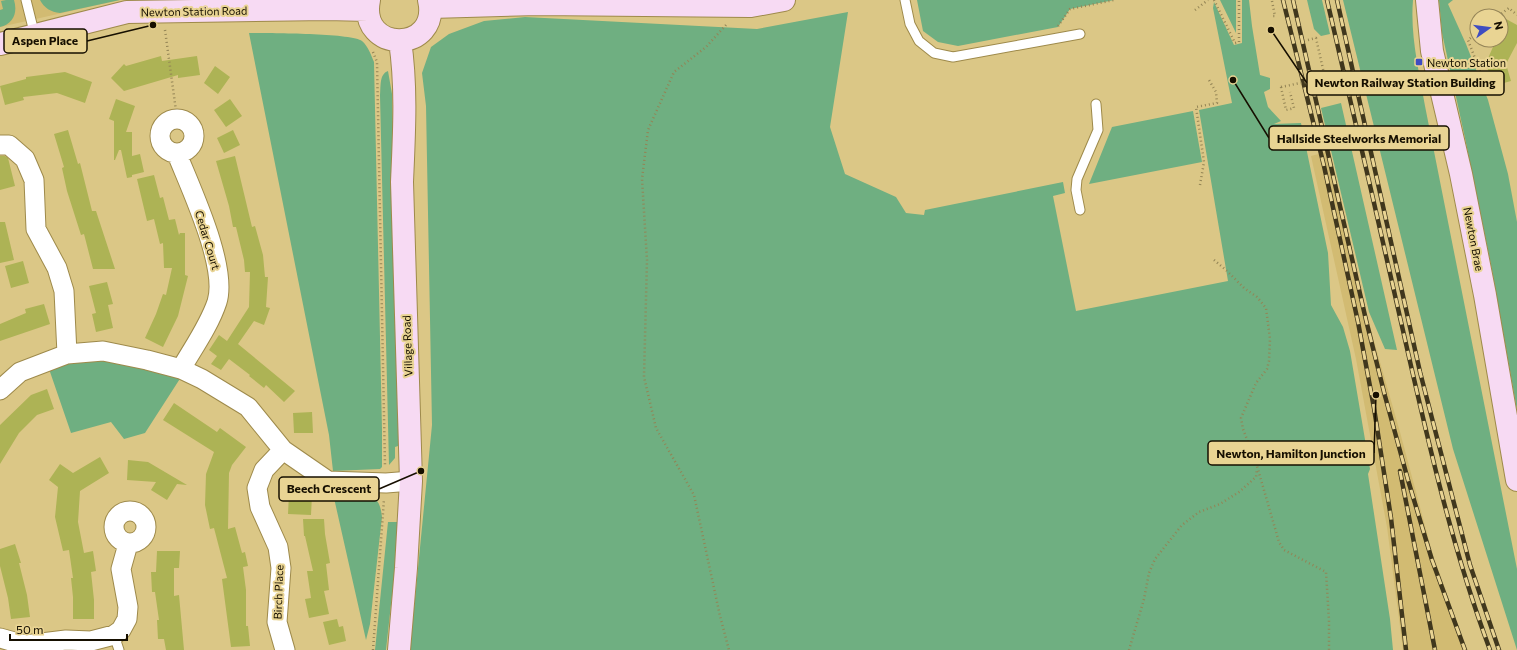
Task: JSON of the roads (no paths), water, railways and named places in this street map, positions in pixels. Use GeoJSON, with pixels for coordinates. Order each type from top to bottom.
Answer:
{"type":"FeatureCollection","features":[{"type":"Feature","properties":{"kind":"street"},"geometry":{"type":"LineString","coordinates":[[368,5],[369,18],[376,31],[383,37],[400,41],[410,39],[419,34],[426,27],[430,17],[430,4],[751,6],[784,0]]}},
{"type":"Feature","properties":{"kind":"street","name":"Newton Brae"},"geometry":{"type":"LineString","coordinates":[[1427,0],[1432,51],[1463,182],[1517,480]]}},
{"type":"Feature","properties":{"kind":"street","name":"Newton Station Road"},"geometry":{"type":"LineString","coordinates":[[0,44],[127,12],[162,25],[368,5]]}},
{"type":"Feature","properties":{"kind":"street","name":"Village Road"},"geometry":{"type":"LineString","coordinates":[[399,650],[411,481],[402,182],[403,61],[400,41]]}},
{"type":"Feature","properties":{"kind":"street","name":"Cedar Court"},"geometry":{"type":"LineString","coordinates":[[177,118],[187,122],[194,131],[194,142],[187,151],[177,154],[208,232],[219,276],[217,301],[206,325],[181,370]]}},
{"type":"Feature","properties":{"kind":"street"},"geometry":{"type":"LineString","coordinates":[[0,145],[9,145],[25,159],[34,180],[36,229],[57,268],[64,291],[67,354]]}},
{"type":"Feature","properties":{"kind":"street"},"geometry":{"type":"LineString","coordinates":[[0,390],[20,372],[67,354],[104,351],[147,360],[181,370],[202,379],[248,407],[283,450],[328,481],[386,483],[411,481]]}},
{"type":"Feature","properties":{"kind":"street","name":"Birch Place"},"geometry":{"type":"LineString","coordinates":[[283,450],[264,470],[257,488],[260,507],[278,547],[281,568],[276,622],[285,650]]}},
{"type":"Feature","properties":{"kind":"street"},"geometry":{"type":"LineString","coordinates":[[0,638],[25,645],[66,640],[116,642],[127,620],[128,607],[121,569],[128,544]]}},
{"type":"Feature","properties":{"kind":"lane"},"geometry":{"type":"LineString","coordinates":[[26,0],[35,36]]}},
{"type":"Feature","properties":{"kind":"lane"},"geometry":{"type":"LineString","coordinates":[[905,0],[910,24],[919,41],[934,53],[953,57],[1080,34]]}},
{"type":"Feature","properties":{"kind":"lane"},"geometry":{"type":"LineString","coordinates":[[1080,210],[1076,190],[1077,179],[1098,130],[1096,104]]}},
{"type":"Feature","properties":{"kind":"railway"},"geometry":{"type":"LineString","coordinates":[[1283,0],[1324,166],[1358,322],[1374,408],[1391,518],[1406,650]]}},
{"type":"Feature","properties":{"kind":"railway"},"geometry":{"type":"LineString","coordinates":[[1293,0],[1366,320],[1385,396],[1432,560],[1465,650]]}},
{"type":"Feature","properties":{"kind":"railway"},"geometry":{"type":"LineString","coordinates":[[1327,0],[1413,375],[1442,494],[1464,573],[1490,650]]}},
{"type":"Feature","properties":{"kind":"railway"},"geometry":{"type":"LineString","coordinates":[[1337,0],[1420,372],[1470,565],[1499,650]]}},
{"type":"Feature","properties":{"kind":"railway"},"geometry":{"type":"LineString","coordinates":[[1400,471],[1435,650]]}},
{"type":"Feature","properties":{"kind":"place","name":"Aspen Place"},"geometry":{"type":"Point","coordinates":[153,25]}},
{"type":"Feature","properties":{"kind":"place","name":"Newton Railway Station Building"},"geometry":{"type":"Point","coordinates":[1271,30]}},
{"type":"Feature","properties":{"kind":"place","name":"Newton Station"},"geometry":{"type":"Point","coordinates":[1419,62]}},
{"type":"Feature","properties":{"kind":"place","name":"Hallside Steelworks Memorial"},"geometry":{"type":"Point","coordinates":[1233,80]}},
{"type":"Feature","properties":{"kind":"place","name":"Newton, Hamilton Junction"},"geometry":{"type":"Point","coordinates":[1376,395]}},
{"type":"Feature","properties":{"kind":"place","name":"Beech Crescent"},"geometry":{"type":"Point","coordinates":[421,471]}}]}
